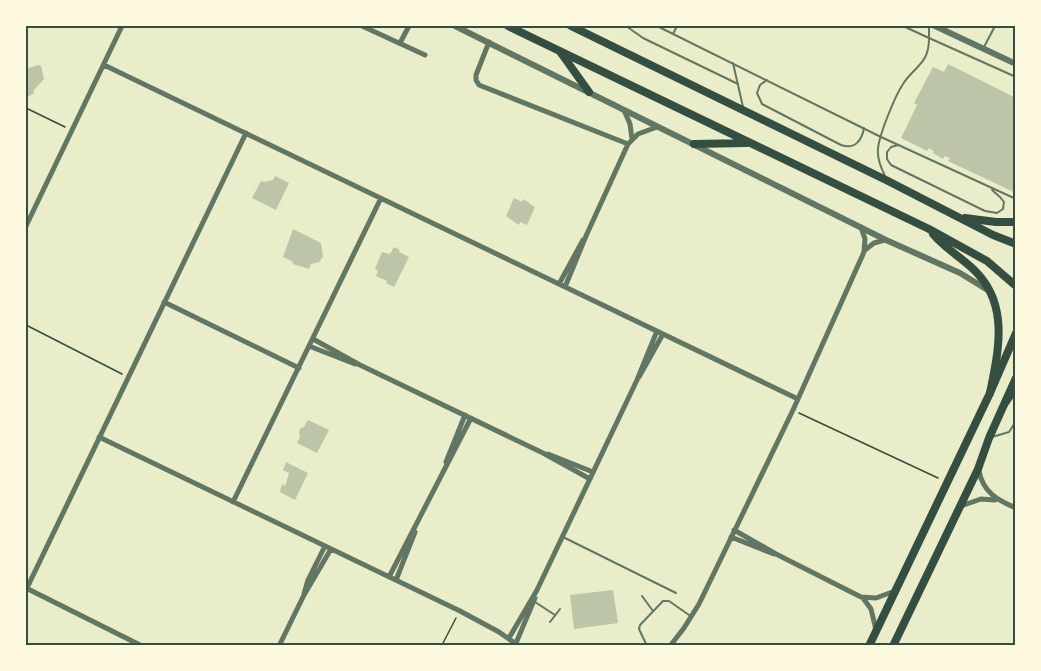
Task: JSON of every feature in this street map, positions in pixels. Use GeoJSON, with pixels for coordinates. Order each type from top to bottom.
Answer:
{"type":"FeatureCollection","features":[{"type":"Feature","properties":{"kind":"main road"},"geometry":{"type":"LineString","coordinates":[[508,26],[929,229],[987,261],[1016,286]]}},
{"type":"Feature","properties":{"kind":"main road"},"geometry":{"type":"LineString","coordinates":[[575,26],[1016,244]]}},
{"type":"Feature","properties":{"kind":"main road"},"geometry":{"type":"LineString","coordinates":[[559,50],[589,92]]}},
{"type":"Feature","properties":{"kind":"main road"},"geometry":{"type":"LineString","coordinates":[[694,144],[751,142]]}},
{"type":"Feature","properties":{"kind":"main road"},"geometry":{"type":"LineString","coordinates":[[956,216],[996,222],[1016,222]]}},
{"type":"Feature","properties":{"kind":"main road"},"geometry":{"type":"LineString","coordinates":[[929,229],[943,245],[978,274],[990,292],[996,308],[1000,328],[999,350],[990,393]]}},
{"type":"Feature","properties":{"kind":"main road"},"geometry":{"type":"LineString","coordinates":[[869,645],[990,393],[1016,333]]}},
{"type":"Feature","properties":{"kind":"main road"},"geometry":{"type":"LineString","coordinates":[[893,645],[978,469],[1016,378]]}},
{"type":"Feature","properties":{"kind":"main road"},"geometry":{"type":"LineString","coordinates":[[1005,403],[1016,387]]}},
{"type":"Feature","properties":{"kind":"street"},"geometry":{"type":"LineString","coordinates":[[26,226],[122,26]]}},
{"type":"Feature","properties":{"kind":"street"},"geometry":{"type":"LineString","coordinates":[[362,26],[425,55]]}},
{"type":"Feature","properties":{"kind":"street"},"geometry":{"type":"LineString","coordinates":[[400,43],[409,26]]}},
{"type":"Feature","properties":{"kind":"street"},"geometry":{"type":"LineString","coordinates":[[455,26],[886,240],[960,273],[990,292]]}},
{"type":"Feature","properties":{"kind":"street"},"geometry":{"type":"LineString","coordinates":[[935,26],[1016,64]]}},
{"type":"Feature","properties":{"kind":"street"},"geometry":{"type":"LineString","coordinates":[[489,42],[476,75],[479,85],[630,142]]}},
{"type":"Feature","properties":{"kind":"street"},"geometry":{"type":"LineString","coordinates":[[104,65],[798,399]]}},
{"type":"Feature","properties":{"kind":"street"},"geometry":{"type":"LineString","coordinates":[[565,287],[630,142],[630,124],[624,110]]}},
{"type":"Feature","properties":{"kind":"street"},"geometry":{"type":"LineString","coordinates":[[630,142],[644,131],[657,127]]}},
{"type":"Feature","properties":{"kind":"street"},"geometry":{"type":"LineString","coordinates":[[142,645],[26,589],[246,133]]}},
{"type":"Feature","properties":{"kind":"street"},"geometry":{"type":"LineString","coordinates":[[234,502],[381,198]]}},
{"type":"Feature","properties":{"kind":"street"},"geometry":{"type":"LineString","coordinates":[[670,645],[692,617],[793,410],[864,252],[865,239],[861,227]]}},
{"type":"Feature","properties":{"kind":"street"},"geometry":{"type":"LineString","coordinates":[[559,284],[586,236]]}},
{"type":"Feature","properties":{"kind":"street"},"geometry":{"type":"LineString","coordinates":[[864,252],[874,243],[886,240]]}},
{"type":"Feature","properties":{"kind":"street"},"geometry":{"type":"LineString","coordinates":[[164,302],[298,368]]}},
{"type":"Feature","properties":{"kind":"street"},"geometry":{"type":"LineString","coordinates":[[509,638],[537,590],[660,332]]}},
{"type":"Feature","properties":{"kind":"street"},"geometry":{"type":"LineString","coordinates":[[313,339],[360,365],[543,453],[590,479]]}},
{"type":"Feature","properties":{"kind":"street"},"geometry":{"type":"LineString","coordinates":[[309,346],[360,365]]}},
{"type":"Feature","properties":{"kind":"street"},"geometry":{"type":"LineString","coordinates":[[389,577],[455,451],[468,417]]}},
{"type":"Feature","properties":{"kind":"street"},"geometry":{"type":"LineString","coordinates":[[99,437],[460,611],[518,644],[537,590]]}},
{"type":"Feature","properties":{"kind":"street"},"geometry":{"type":"LineString","coordinates":[[543,453],[594,472]]}},
{"type":"Feature","properties":{"kind":"street"},"geometry":{"type":"LineString","coordinates":[[978,469],[986,490],[1000,501],[1016,508]]}},
{"type":"Feature","properties":{"kind":"street"},"geometry":{"type":"LineString","coordinates":[[960,506],[981,499],[1000,501]]}},
{"type":"Feature","properties":{"kind":"street"},"geometry":{"type":"LineString","coordinates":[[396,580],[416,528]]}},
{"type":"Feature","properties":{"kind":"street"},"geometry":{"type":"LineString","coordinates":[[734,530],[861,597],[871,609],[876,632]]}},
{"type":"Feature","properties":{"kind":"street"},"geometry":{"type":"LineString","coordinates":[[731,537],[776,554]]}},
{"type":"Feature","properties":{"kind":"street"},"geometry":{"type":"LineString","coordinates":[[279,645],[328,547]]}},
{"type":"Feature","properties":{"kind":"street"},"geometry":{"type":"LineString","coordinates":[[861,597],[883,597],[896,591]]}},
{"type":"Feature","properties":{"kind":"lane"},"geometry":{"type":"LineString","coordinates":[[626,26],[643,38],[738,84]]}},
{"type":"Feature","properties":{"kind":"lane"},"geometry":{"type":"LineString","coordinates":[[657,26],[881,137],[1016,199]]}},
{"type":"Feature","properties":{"kind":"lane"},"geometry":{"type":"LineString","coordinates":[[673,34],[677,26]]}},
{"type":"Feature","properties":{"kind":"lane"},"geometry":{"type":"LineString","coordinates":[[903,26],[1016,77]]}},
{"type":"Feature","properties":{"kind":"lane"},"geometry":{"type":"LineString","coordinates":[[888,181],[878,155],[881,137],[902,85],[926,58],[929,48],[929,26]]}},
{"type":"Feature","properties":{"kind":"lane"},"geometry":{"type":"LineString","coordinates":[[984,48],[995,26]]}},
{"type":"Feature","properties":{"kind":"lane"},"geometry":{"type":"LineString","coordinates":[[733,63],[744,110]]}},
{"type":"Feature","properties":{"kind":"lane"},"geometry":{"type":"LineString","coordinates":[[766,80],[758,89],[758,97],[762,104],[842,145],[849,147],[856,145],[864,127]]}},
{"type":"Feature","properties":{"kind":"lane"},"geometry":{"type":"LineString","coordinates":[[898,145],[891,147],[887,152],[887,159],[891,165],[985,211],[997,213],[1003,209],[1004,202],[989,188]]}},
{"type":"Feature","properties":{"kind":"lane"},"geometry":{"type":"LineString","coordinates":[[989,438],[1009,432],[1016,421]]}},
{"type":"Feature","properties":{"kind":"lane"},"geometry":{"type":"LineString","coordinates":[[563,537],[676,593]]}},
{"type":"Feature","properties":{"kind":"lane"},"geometry":{"type":"LineString","coordinates":[[642,596],[653,611]]}},
{"type":"Feature","properties":{"kind":"lane"},"geometry":{"type":"LineString","coordinates":[[647,645],[639,627],[663,601],[668,600],[692,617]]}},
{"type":"Feature","properties":{"kind":"lane"},"geometry":{"type":"LineString","coordinates":[[534,601],[555,615]]}},
{"type":"Feature","properties":{"kind":"lane"},"geometry":{"type":"LineString","coordinates":[[550,622],[560,609]]}},
{"type":"Feature","properties":{"kind":"path"},"geometry":{"type":"LineString","coordinates":[[26,108],[71,130]]}},
{"type":"Feature","properties":{"kind":"path"},"geometry":{"type":"LineString","coordinates":[[26,325],[128,377]]}},
{"type":"Feature","properties":{"kind":"path"},"geometry":{"type":"LineString","coordinates":[[793,410],[947,482]]}},
{"type":"Feature","properties":{"kind":"path"},"geometry":{"type":"LineString","coordinates":[[439,645],[442,645],[460,611]]}},
{"type":"Feature","properties":{"kind":"building"},"geometry":{"type":"Polygon","coordinates":[[[948,64],[1016,98],[1016,193],[948,161],[950,158],[945,156],[943,159],[929,148],[927,151],[901,138],[917,105],[914,103],[933,67],[944,72],[948,64]]]}},
{"type":"Feature","properties":{"kind":"building"},"geometry":{"type":"Polygon","coordinates":[[[41,66],[44,79],[34,93],[26,98],[26,69],[41,66]]]}},
{"type":"Feature","properties":{"kind":"building"},"geometry":{"type":"Polygon","coordinates":[[[275,176],[289,183],[276,210],[252,198],[261,181],[273,180],[275,176]]]}},
{"type":"Feature","properties":{"kind":"building"},"geometry":{"type":"Polygon","coordinates":[[[514,198],[522,202],[523,199],[535,207],[527,225],[520,222],[519,225],[506,216],[514,198]]]}},
{"type":"Feature","properties":{"kind":"building"},"geometry":{"type":"Polygon","coordinates":[[[293,229],[321,243],[323,257],[319,262],[311,264],[309,269],[293,264],[283,257],[293,229]]]}},
{"type":"Feature","properties":{"kind":"building"},"geometry":{"type":"Polygon","coordinates":[[[394,247],[409,257],[394,287],[376,276],[378,271],[375,269],[382,252],[390,254],[394,247]]]}},
{"type":"Feature","properties":{"kind":"building"},"geometry":{"type":"Polygon","coordinates":[[[308,420],[329,430],[317,453],[297,443],[300,428],[304,427],[308,420]]]}},
{"type":"Feature","properties":{"kind":"building"},"geometry":{"type":"Polygon","coordinates":[[[286,462],[308,473],[295,500],[280,492],[282,484],[285,486],[289,473],[283,470],[286,462]]]}},
{"type":"Feature","properties":{"kind":"building"},"geometry":{"type":"Polygon","coordinates":[[[613,590],[618,623],[574,629],[570,595],[613,590]]]}}]}
